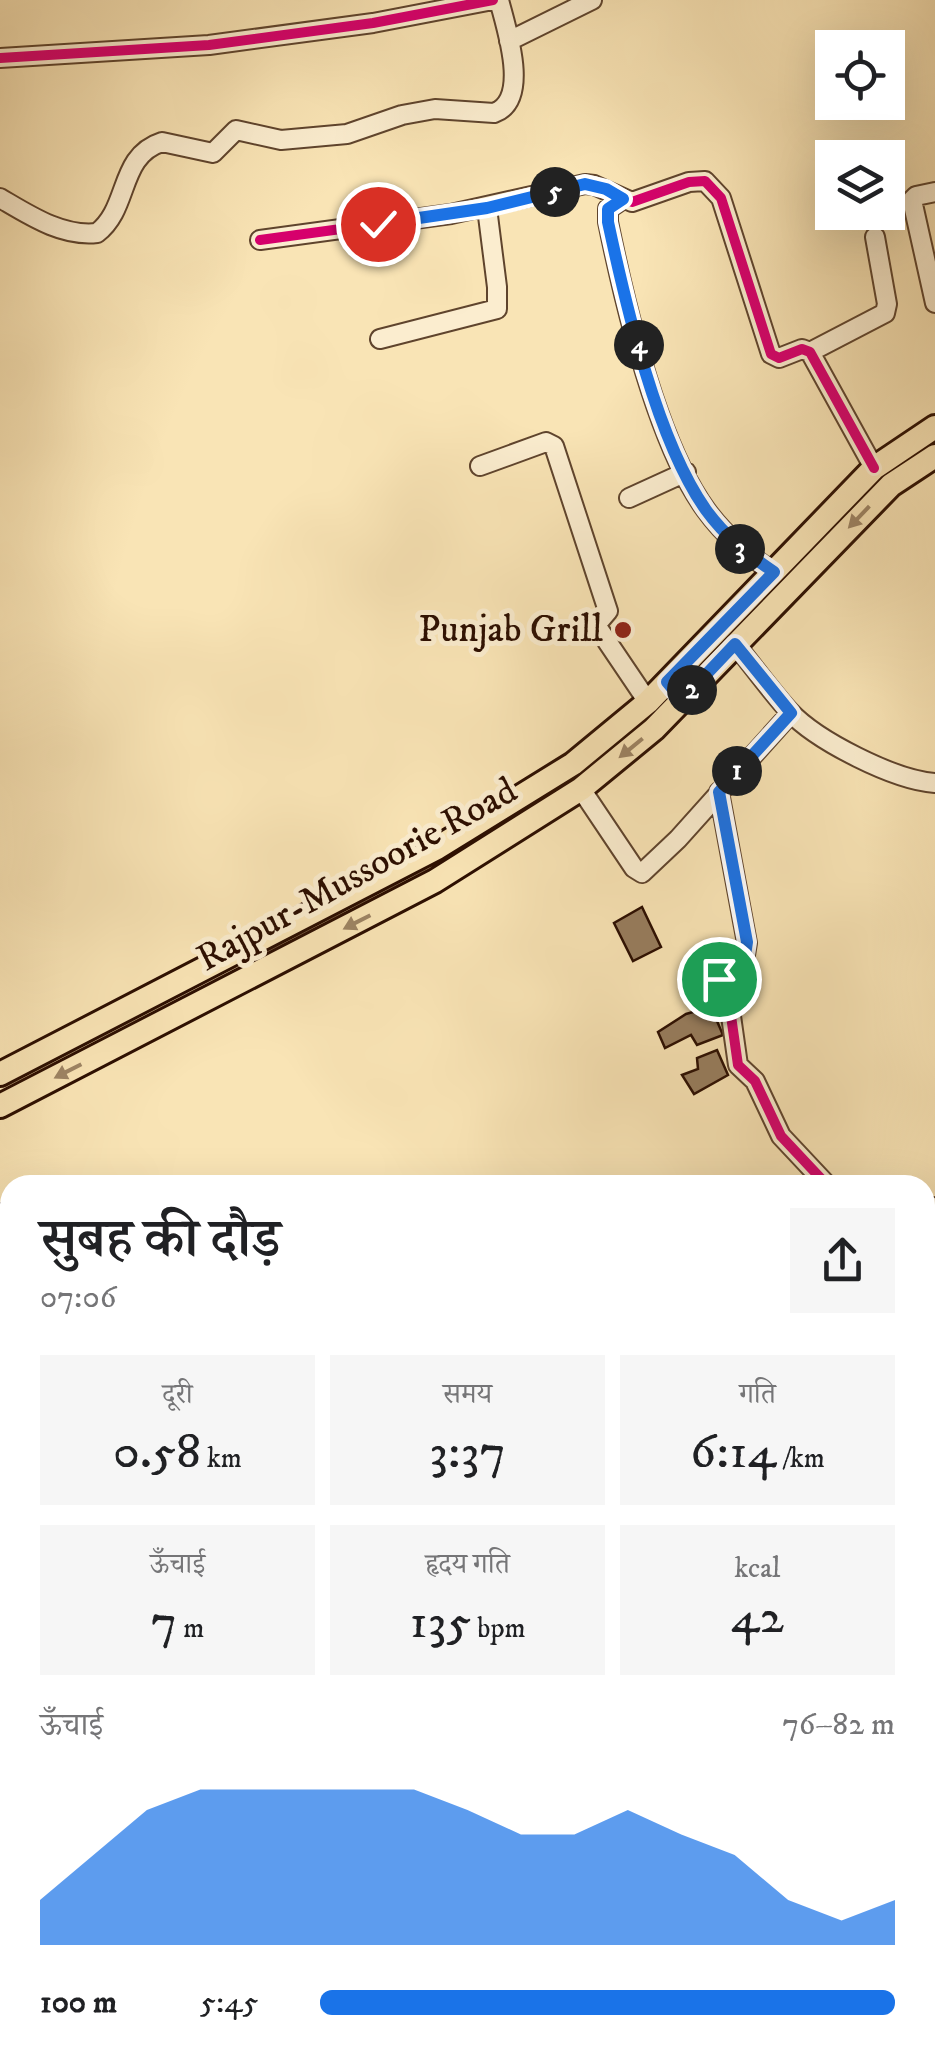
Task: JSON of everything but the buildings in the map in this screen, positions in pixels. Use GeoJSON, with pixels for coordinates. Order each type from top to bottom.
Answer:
{"type":"FeatureCollection","features":[{"type":"Feature","properties":{"kind":"main road","name":"Rajpur-Mussoorie Road"},"geometry":{"type":"LineString","coordinates":[[0,1106],[435,881],[581,789],[654,729],[674,691],[774,572],[874,468],[935,427]]}},
{"type":"Feature","properties":{"kind":"main road","name":"Rajpur-Mussoorie Road"},"geometry":{"type":"LineString","coordinates":[[0,1074],[437,848],[573,764],[648,702],[674,691],[735,644],[891,485],[935,456]]}},
{"type":"Feature","properties":{"kind":"street"},"geometry":{"type":"LineString","coordinates":[[0,58],[130,52],[260,39],[373,24],[496,0],[512,64],[511,99],[502,111],[494,113],[435,109],[402,115],[347,134],[281,140],[236,130],[213,153],[162,142],[132,164],[118,206],[97,233],[82,234],[56,227],[0,198]]}},
{"type":"Feature","properties":{"kind":"street"},"geometry":{"type":"LineString","coordinates":[[509,41],[592,0]]}},
{"type":"Feature","properties":{"kind":"street"},"geometry":{"type":"LineString","coordinates":[[260,240],[487,208],[585,184],[637,202],[697,180],[713,186],[720,198],[771,354],[779,358],[802,349],[810,352],[874,468]]}},
{"type":"Feature","properties":{"kind":"street"},"geometry":{"type":"LineString","coordinates":[[935,192],[912,200],[935,302]]}},
{"type":"Feature","properties":{"kind":"street"},"geometry":{"type":"LineString","coordinates":[[623,199],[607,213],[616,261],[676,454],[692,488],[723,531],[743,552],[774,572]]}},
{"type":"Feature","properties":{"kind":"street"},"geometry":{"type":"LineString","coordinates":[[380,339],[496,310],[497,287],[487,208]]}},
{"type":"Feature","properties":{"kind":"street"},"geometry":{"type":"LineString","coordinates":[[810,352],[886,314],[888,304],[875,237]]}},
{"type":"Feature","properties":{"kind":"street"},"geometry":{"type":"LineString","coordinates":[[480,466],[546,442],[554,446],[608,611],[596,625],[648,702]]}},
{"type":"Feature","properties":{"kind":"street"},"geometry":{"type":"LineString","coordinates":[[629,498],[686,472]]}},
{"type":"Feature","properties":{"kind":"street"},"geometry":{"type":"LineString","coordinates":[[735,644],[791,713],[818,735],[889,771],[935,784]]}},
{"type":"Feature","properties":{"kind":"street"},"geometry":{"type":"LineString","coordinates":[[581,789],[639,873],[678,839],[791,713]]}},
{"type":"Feature","properties":{"kind":"street"},"geometry":{"type":"LineString","coordinates":[[719,792],[747,942],[745,955],[722,972],[719,979],[730,1008],[735,1058],[755,1082],[780,1136],[817,1175]]}},
{"type":"Feature","properties":{"kind":"cycle path"},"geometry":{"type":"LineString","coordinates":[[0,58],[209,45],[373,23],[493,0]]}},
{"type":"Feature","properties":{"kind":"cycle path"},"geometry":{"type":"LineString","coordinates":[[260,240],[451,214],[585,184],[632,202],[689,182],[705,181],[721,198],[771,354],[779,358],[802,349],[810,352],[874,468]]}},
{"type":"Feature","properties":{"kind":"cycle path"},"geometry":{"type":"LineString","coordinates":[[719,792],[747,943],[745,955],[722,972],[719,979],[730,1009],[738,1065],[755,1081],[781,1136],[818,1175]]}},
{"type":"Feature","properties":{"kind":"place","name":"Punjab Grill"},"geometry":{"type":"Point","coordinates":[623,630]}},
{"type":"Feature","properties":{"kind":"route"},"geometry":{"type":"LineString","coordinates":[[378,224],[487,208],[574,185],[594,184],[623,199],[608,209],[608,222],[623,289],[676,454],[692,488],[723,531],[743,552],[774,572],[667,682],[682,700],[735,644],[791,713],[719,792],[747,942],[745,955],[722,972],[719,979]]}}]}
